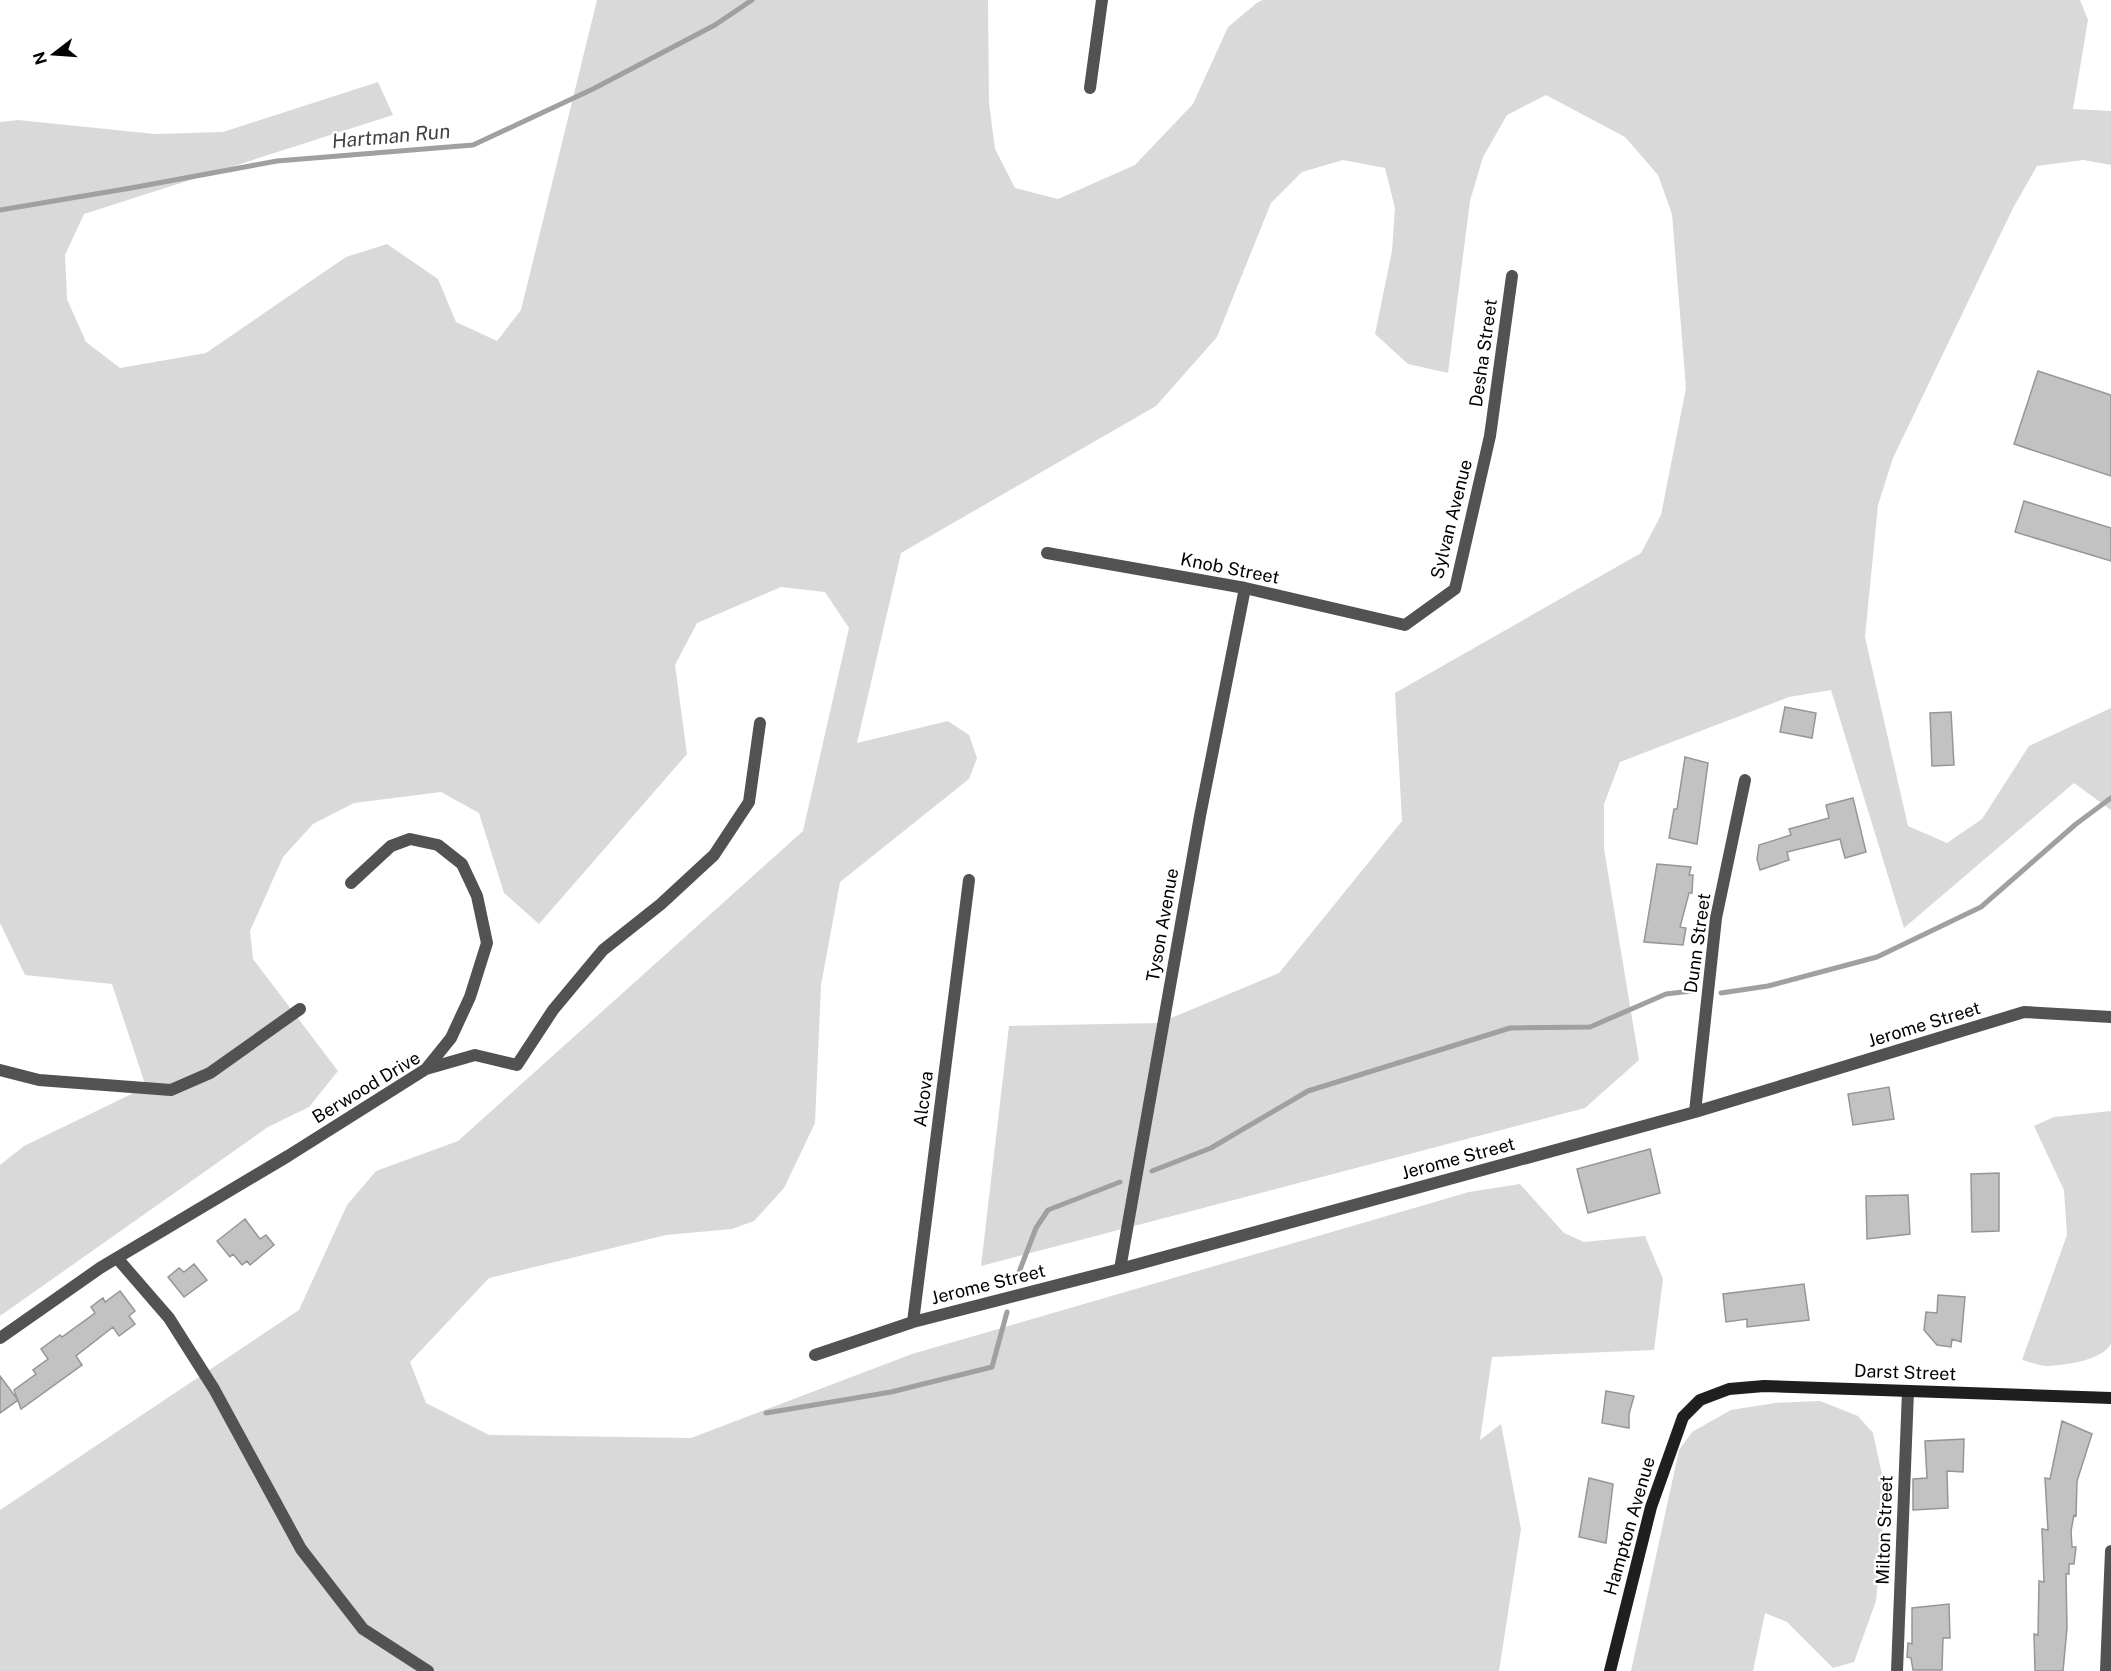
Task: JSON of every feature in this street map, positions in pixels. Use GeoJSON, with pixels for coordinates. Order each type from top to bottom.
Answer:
{"type":"FeatureCollection","features":[{"type":"Feature","properties":{"kind":"street"},"geometry":{"type":"LineString","coordinates":[[1090,88],[1102,0]]}},
{"type":"Feature","properties":{"kind":"street","name":"Desha Street"},"geometry":{"type":"LineString","coordinates":[[1490,436],[1512,276]]}},
{"type":"Feature","properties":{"kind":"street","name":"Sylvan Avenue"},"geometry":{"type":"LineString","coordinates":[[1405,625],[1455,589],[1490,436]]}},
{"type":"Feature","properties":{"kind":"street","name":"Knob Street"},"geometry":{"type":"LineString","coordinates":[[1047,553],[1245,588],[1405,625]]}},
{"type":"Feature","properties":{"kind":"street","name":"Tyson Avenue"},"geometry":{"type":"LineString","coordinates":[[1120,1269],[1200,816],[1245,588]]}},
{"type":"Feature","properties":{"kind":"street","name":"Berwood Drive"},"geometry":{"type":"LineString","coordinates":[[0,1338],[117,1258],[288,1156],[426,1069],[475,1055],[517,1065],[553,1010],[603,950],[661,904],[714,855],[749,802],[760,723]]}},
{"type":"Feature","properties":{"kind":"street","name":"Dunn Street"},"geometry":{"type":"LineString","coordinates":[[1695,1112],[1716,918],[1744,780]]}},
{"type":"Feature","properties":{"kind":"street"},"geometry":{"type":"LineString","coordinates":[[351,883],[391,846],[411,838],[438,845],[462,864],[477,896],[487,944],[470,997],[451,1038],[426,1069]]}},
{"type":"Feature","properties":{"kind":"street","name":"Alcova"},"geometry":{"type":"LineString","coordinates":[[913,1322],[969,880]]}},
{"type":"Feature","properties":{"kind":"street"},"geometry":{"type":"LineString","coordinates":[[0,1070],[39,1080],[171,1090],[210,1073],[300,1009]]}},
{"type":"Feature","properties":{"kind":"street","name":"Jerome Street"},"geometry":{"type":"LineString","coordinates":[[815,1355],[913,1322],[1120,1269],[1695,1112],[2024,1012],[2111,1017]]}},
{"type":"Feature","properties":{"kind":"street"},"geometry":{"type":"LineString","coordinates":[[117,1258],[169,1318],[214,1389],[301,1549],[363,1629],[428,1671]]}},
{"type":"Feature","properties":{"kind":"street","name":"Darst Street"},"geometry":{"type":"LineString","coordinates":[[1700,1400],[1729,1389],[1764,1386],[2111,1398]]}},
{"type":"Feature","properties":{"kind":"street","name":"Milton Street"},"geometry":{"type":"LineString","coordinates":[[1897,1671],[1908,1390]]}},
{"type":"Feature","properties":{"kind":"street","name":"Hampton Avenue"},"geometry":{"type":"LineString","coordinates":[[1610,1671],[1652,1507],[1671,1448],[1683,1417],[1700,1400]]}},
{"type":"Feature","properties":{"kind":"street"},"geometry":{"type":"LineString","coordinates":[[2106,1671],[2111,1551]]}},
{"type":"Feature","properties":{"kind":"shaded area"},"geometry":{"type":"Polygon","coordinates":[[[597,0],[988,0],[989,103],[995,149],[1015,188],[1058,199],[1135,165],[1193,104],[1228,27],[1263,0],[2080,0],[2088,20],[2073,109],[2111,111],[2111,165],[2083,160],[2037,166],[2013,208],[1893,458],[1878,505],[1865,637],[1908,826],[1947,843],[1982,819],[2029,746],[2111,708],[2111,810],[2074,783],[1904,928],[1831,690],[1789,697],[1620,762],[1604,804],[1604,849],[1639,1060],[1585,1108],[981,1266],[1009,1026],[1159,1023],[1279,973],[1402,821],[1395,693],[1641,553],[1661,515],[1686,388],[1672,214],[1658,175],[1625,137],[1546,95],[1507,115],[1483,157],[1470,201],[1448,373],[1408,364],[1375,334],[1392,251],[1395,208],[1385,168],[1343,160],[1302,172],[1271,203],[1217,337],[1156,406],[901,553],[857,743],[948,721],[969,735],[977,758],[969,779],[840,882],[821,985],[815,1123],[784,1188],[754,1221],[732,1229],[666,1235],[489,1278],[410,1362],[426,1403],[489,1435],[691,1438],[912,1354],[1469,1192],[1520,1184],[1564,1233],[1584,1242],[1645,1236],[1663,1279],[1654,1350],[1492,1357],[1480,1440],[1501,1424],[1521,1529],[1499,1671],[0,1671],[0,1510],[299,1310],[347,1205],[376,1171],[458,1141],[803,831],[849,628],[825,592],[781,587],[697,623],[675,665],[687,754],[539,924],[504,893],[479,813],[441,792],[354,803],[313,824],[283,857],[250,931],[253,959],[338,1071],[309,1107],[268,1127],[0,1316],[0,1165],[24,1146],[146,1087],[112,984],[25,975],[0,923],[0,122],[18,120],[155,134],[223,132],[378,82],[393,115],[84,214],[65,255],[67,299],[86,342],[120,368],[206,353],[346,257],[387,244],[438,279],[456,322],[497,341],[521,310],[597,0]]]}},
{"type":"Feature","properties":{"kind":"shaded area"},"geometry":{"type":"Polygon","coordinates":[[[2111,1111],[2111,1343],[2101,1354],[2062,1365],[2045,1366],[2022,1360],[2067,1235],[2064,1190],[2034,1126],[2054,1117],[2111,1111]]]}},
{"type":"Feature","properties":{"kind":"shaded area"},"geometry":{"type":"Polygon","coordinates":[[[1820,1401],[1858,1416],[1873,1433],[1886,1493],[1876,1601],[1854,1662],[1833,1668],[1787,1622],[1765,1613],[1753,1671],[1631,1671],[1679,1450],[1692,1432],[1731,1410],[1775,1403],[1820,1401]]]}},
{"type":"Feature","properties":{"kind":"building"},"geometry":{"type":"Polygon","coordinates":[[[2038,371],[2111,395],[2111,476],[2014,444],[2038,371]]]}},
{"type":"Feature","properties":{"kind":"building"},"geometry":{"type":"Polygon","coordinates":[[[2024,501],[2111,528],[2111,561],[2015,532],[2024,501]]]}},
{"type":"Feature","properties":{"kind":"building"},"geometry":{"type":"Polygon","coordinates":[[[1785,707],[1816,713],[1812,738],[1780,732],[1785,707]]]}},
{"type":"Feature","properties":{"kind":"building"},"geometry":{"type":"Polygon","coordinates":[[[1951,712],[1954,765],[1932,766],[1930,713],[1951,712]]]}},
{"type":"Feature","properties":{"kind":"building"},"geometry":{"type":"Polygon","coordinates":[[[1685,757],[1708,763],[1697,844],[1669,838],[1674,809],[1677,809],[1685,757]]]}},
{"type":"Feature","properties":{"kind":"building"},"geometry":{"type":"Polygon","coordinates":[[[1853,798],[1866,852],[1845,858],[1840,839],[1787,852],[1789,860],[1760,870],[1757,859],[1759,845],[1791,835],[1789,829],[1829,818],[1826,805],[1853,798]]]}},
{"type":"Feature","properties":{"kind":"building"},"geometry":{"type":"Polygon","coordinates":[[[1657,864],[1691,867],[1689,875],[1693,875],[1692,893],[1689,893],[1680,927],[1686,928],[1683,945],[1644,942],[1657,864]]]}},
{"type":"Feature","properties":{"kind":"building"},"geometry":{"type":"Polygon","coordinates":[[[1889,1087],[1894,1119],[1853,1125],[1848,1094],[1889,1087]]]}},
{"type":"Feature","properties":{"kind":"building"},"geometry":{"type":"Polygon","coordinates":[[[1650,1149],[1660,1193],[1588,1213],[1577,1169],[1650,1149]]]}},
{"type":"Feature","properties":{"kind":"building"},"geometry":{"type":"Polygon","coordinates":[[[1999,1173],[1999,1231],[1972,1232],[1971,1174],[1999,1173]]]}},
{"type":"Feature","properties":{"kind":"building"},"geometry":{"type":"Polygon","coordinates":[[[1908,1195],[1910,1234],[1867,1239],[1866,1196],[1908,1195]]]}},
{"type":"Feature","properties":{"kind":"building"},"geometry":{"type":"Polygon","coordinates":[[[245,1219],[260,1239],[266,1235],[274,1245],[250,1265],[247,1261],[242,1265],[233,1254],[230,1257],[217,1241],[245,1219]]]}},
{"type":"Feature","properties":{"kind":"building"},"geometry":{"type":"Polygon","coordinates":[[[194,1264],[207,1280],[184,1297],[168,1277],[179,1268],[184,1272],[194,1264]]]}},
{"type":"Feature","properties":{"kind":"building"},"geometry":{"type":"Polygon","coordinates":[[[1804,1284],[1809,1320],[1747,1327],[1747,1319],[1726,1322],[1723,1294],[1804,1284]]]}},
{"type":"Feature","properties":{"kind":"building"},"geometry":{"type":"Polygon","coordinates":[[[120,1291],[135,1311],[129,1316],[135,1324],[119,1336],[113,1327],[76,1356],[82,1365],[21,1409],[14,1390],[36,1374],[33,1370],[48,1359],[41,1349],[95,1313],[91,1307],[103,1298],[105,1302],[120,1291]]]}},
{"type":"Feature","properties":{"kind":"building"},"geometry":{"type":"Polygon","coordinates":[[[1938,1295],[1965,1297],[1961,1342],[1952,1339],[1951,1347],[1937,1345],[1924,1330],[1926,1312],[1937,1313],[1938,1295]]]}},
{"type":"Feature","properties":{"kind":"building"},"geometry":{"type":"Polygon","coordinates":[[[0,1376],[18,1400],[0,1413],[0,1376]]]}},
{"type":"Feature","properties":{"kind":"building"},"geometry":{"type":"Polygon","coordinates":[[[1606,1391],[1634,1396],[1629,1414],[1629,1428],[1602,1423],[1606,1391]]]}},
{"type":"Feature","properties":{"kind":"building"},"geometry":{"type":"Polygon","coordinates":[[[2062,1421],[2092,1434],[2077,1481],[2076,1516],[2074,1515],[2071,1531],[2072,1547],[2076,1547],[2074,1564],[2069,1564],[2069,1574],[2066,1574],[2067,1628],[2063,1671],[2035,1671],[2034,1634],[2038,1635],[2039,1581],[2044,1582],[2042,1529],[2048,1530],[2045,1478],[2050,1479],[2062,1421]]]}},
{"type":"Feature","properties":{"kind":"building"},"geometry":{"type":"Polygon","coordinates":[[[1964,1439],[1963,1472],[1947,1471],[1948,1508],[1913,1510],[1913,1479],[1927,1478],[1925,1441],[1964,1439]]]}},
{"type":"Feature","properties":{"kind":"building"},"geometry":{"type":"Polygon","coordinates":[[[1589,1478],[1613,1484],[1606,1543],[1579,1537],[1589,1478]]]}},
{"type":"Feature","properties":{"kind":"building"},"geometry":{"type":"Polygon","coordinates":[[[1949,1604],[1950,1638],[1943,1638],[1942,1670],[1913,1670],[1911,1658],[1907,1657],[1908,1643],[1912,1644],[1912,1608],[1949,1604]]]}},
{"type":"Feature","properties":{"kind":"waterway","name":"Hartman Run"},"geometry":{"type":"LineString","coordinates":[[0,210],[277,161],[473,145],[593,89],[715,25],[752,0]]}},
{"type":"Feature","properties":{"kind":"waterway"},"geometry":{"type":"LineString","coordinates":[[1721,993],[1768,986],[1877,957],[1981,907],[2076,824],[2111,798]]}},
{"type":"Feature","properties":{"kind":"waterway"},"geometry":{"type":"LineString","coordinates":[[1152,1171],[1211,1148],[1308,1091],[1510,1028],[1590,1027],[1666,994],[1691,991]]}},
{"type":"Feature","properties":{"kind":"waterway"},"geometry":{"type":"LineString","coordinates":[[1016,1280],[1036,1228],[1048,1210],[1120,1182]]}},
{"type":"Feature","properties":{"kind":"waterway"},"geometry":{"type":"LineString","coordinates":[[766,1413],[891,1392],[992,1367],[1007,1312]]}}]}
